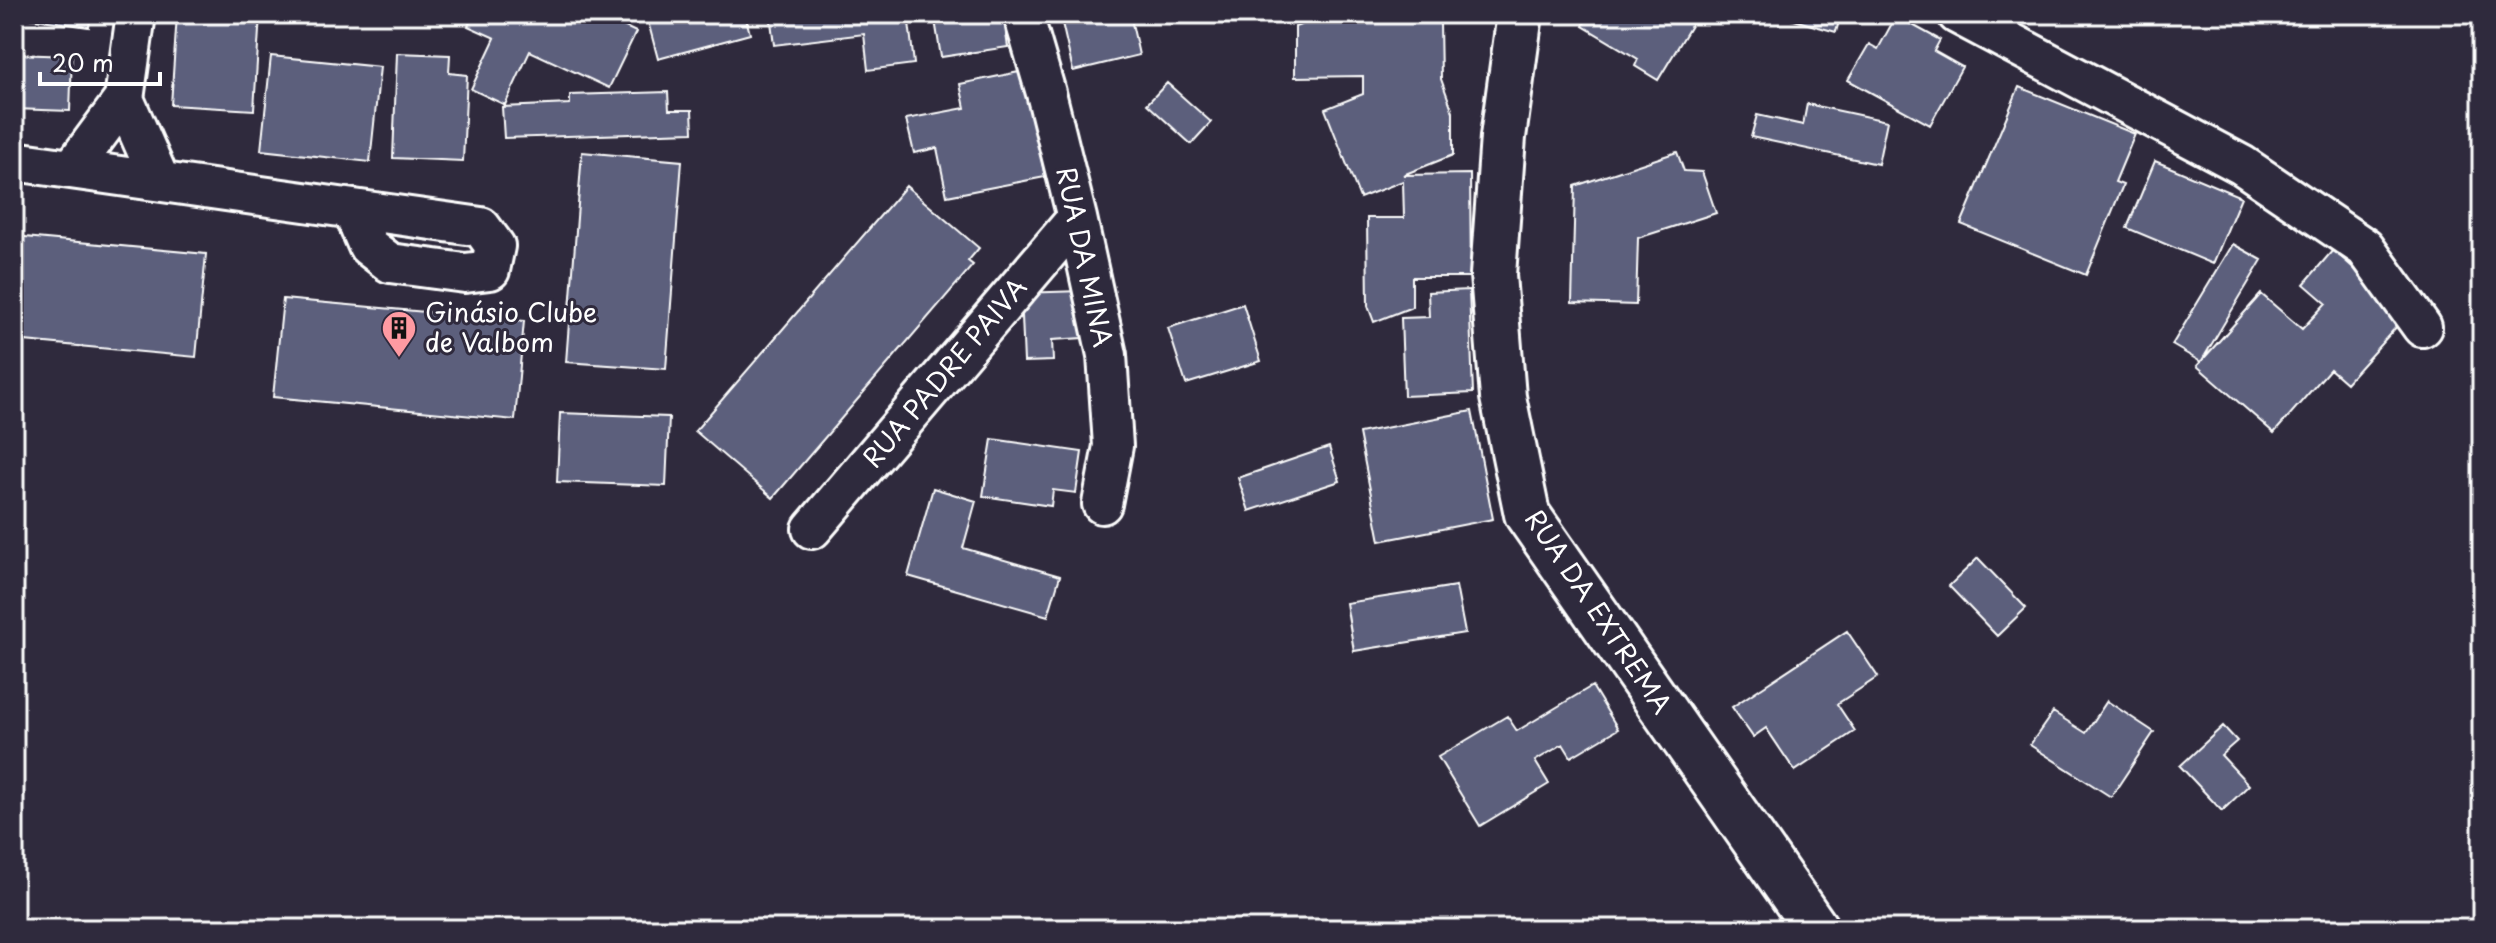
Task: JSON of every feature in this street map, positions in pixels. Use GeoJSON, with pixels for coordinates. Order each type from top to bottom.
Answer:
{"type":"FeatureCollection","features":[{"type":"Feature","properties":{"kind":"street"},"geometry":{"type":"LineString","coordinates":[[72,169],[124,99],[136,14]]}},
{"type":"Feature","properties":{"kind":"street","name":"RUA DA MINA"},"geometry":{"type":"LineString","coordinates":[[1023,14],[1077,218],[1107,355],[1113,446],[1102,504]]}},
{"type":"Feature","properties":{"kind":"street","name":"RUA DA EXTREMA"},"geometry":{"type":"LineString","coordinates":[[1520,14],[1503,137],[1493,275],[1503,397],[1527,514],[1816,929]]}},
{"type":"Feature","properties":{"kind":"street"},"geometry":{"type":"LineString","coordinates":[[1957,14],[2254,173],[2365,248],[2422,327]]}},
{"type":"Feature","properties":{"kind":"street"},"geometry":{"type":"LineString","coordinates":[[124,99],[160,181]]}},
{"type":"Feature","properties":{"kind":"street"},"geometry":{"type":"LineString","coordinates":[[14,161],[352,209]]}},
{"type":"Feature","properties":{"kind":"street","name":"RUA PADRE PAIVA"},"geometry":{"type":"LineString","coordinates":[[812,529],[1077,218]]}},
{"type":"Feature","properties":{"kind":"building"},"geometry":{"type":"Polygon","coordinates":[[[14,14],[91,14],[89,27],[14,14]]]}},
{"type":"Feature","properties":{"kind":"building"},"geometry":{"type":"Polygon","coordinates":[[[177,14],[260,14],[254,110],[171,105],[177,14]]]}},
{"type":"Feature","properties":{"kind":"building"},"geometry":{"type":"Polygon","coordinates":[[[474,14],[605,14],[604,17],[636,32],[609,88],[530,51],[505,105],[471,89],[495,38],[468,26],[474,14]]]}},
{"type":"Feature","properties":{"kind":"building"},"geometry":{"type":"Polygon","coordinates":[[[646,14],[745,14],[750,34],[658,59],[646,14]]]}},
{"type":"Feature","properties":{"kind":"building"},"geometry":{"type":"Polygon","coordinates":[[[770,14],[908,14],[914,64],[868,70],[864,34],[774,45],[770,14]]]}},
{"type":"Feature","properties":{"kind":"building"},"geometry":{"type":"Polygon","coordinates":[[[934,14],[1003,14],[1008,47],[941,57],[934,14]]]}},
{"type":"Feature","properties":{"kind":"building"},"geometry":{"type":"Polygon","coordinates":[[[1060,14],[1130,14],[1139,55],[1073,71],[1060,14]]]}},
{"type":"Feature","properties":{"kind":"building"},"geometry":{"type":"Polygon","coordinates":[[[1331,14],[1416,14],[1419,23],[1440,23],[1441,79],[1453,112],[1453,155],[1403,175],[1470,174],[1471,277],[1412,277],[1412,307],[1374,322],[1368,306],[1367,218],[1404,218],[1403,181],[1360,198],[1325,109],[1363,94],[1363,76],[1295,77],[1295,27],[1331,14]]]}},
{"type":"Feature","properties":{"kind":"building"},"geometry":{"type":"Polygon","coordinates":[[[1576,14],[1698,14],[1658,80],[1635,66],[1638,59],[1583,26],[1586,20],[1576,14]]]}},
{"type":"Feature","properties":{"kind":"building"},"geometry":{"type":"Polygon","coordinates":[[[1773,14],[1841,14],[1836,32],[1773,14]]]}},
{"type":"Feature","properties":{"kind":"building"},"geometry":{"type":"Polygon","coordinates":[[[1896,16],[1940,40],[1934,51],[1962,67],[1930,125],[1848,80],[1869,44],[1878,49],[1896,16]]]}},
{"type":"Feature","properties":{"kind":"building"},"geometry":{"type":"Polygon","coordinates":[[[397,53],[450,55],[449,73],[467,75],[463,161],[393,158],[397,53]]]}},
{"type":"Feature","properties":{"kind":"building"},"geometry":{"type":"Polygon","coordinates":[[[14,54],[72,56],[70,111],[14,109],[14,54]]]}},
{"type":"Feature","properties":{"kind":"building"},"geometry":{"type":"Polygon","coordinates":[[[271,56],[380,67],[370,162],[261,150],[271,56]]]}},
{"type":"Feature","properties":{"kind":"building"},"geometry":{"type":"Polygon","coordinates":[[[1024,71],[1045,177],[947,196],[937,148],[914,153],[906,119],[965,108],[960,84],[1024,71]]]}},
{"type":"Feature","properties":{"kind":"building"},"geometry":{"type":"Polygon","coordinates":[[[1167,83],[1211,122],[1191,144],[1147,104],[1167,83]]]}},
{"type":"Feature","properties":{"kind":"building"},"geometry":{"type":"Polygon","coordinates":[[[2019,87],[2135,134],[2115,182],[2123,185],[2086,275],[1961,224],[2019,87]]]}},
{"type":"Feature","properties":{"kind":"building"},"geometry":{"type":"Polygon","coordinates":[[[668,92],[669,110],[692,110],[693,132],[504,138],[502,107],[570,104],[570,95],[668,92]]]}},
{"type":"Feature","properties":{"kind":"building"},"geometry":{"type":"Polygon","coordinates":[[[1807,104],[1887,121],[1878,164],[1751,137],[1757,115],[1803,125],[1807,104]]]}},
{"type":"Feature","properties":{"kind":"building"},"geometry":{"type":"Polygon","coordinates":[[[582,152],[682,161],[666,369],[566,362],[582,152]]]}},
{"type":"Feature","properties":{"kind":"building"},"geometry":{"type":"Polygon","coordinates":[[[1677,152],[1684,171],[1702,172],[1716,213],[1638,238],[1636,305],[1572,303],[1575,186],[1677,152]]]}},
{"type":"Feature","properties":{"kind":"building"},"geometry":{"type":"Polygon","coordinates":[[[2155,161],[2241,197],[2213,264],[2127,228],[2155,161]]]}},
{"type":"Feature","properties":{"kind":"building"},"geometry":{"type":"Polygon","coordinates":[[[906,186],[979,248],[968,261],[973,265],[773,498],[695,431],[906,186]]]}},
{"type":"Feature","properties":{"kind":"building"},"geometry":{"type":"Polygon","coordinates":[[[14,236],[206,254],[196,357],[14,340],[14,236]]]}},
{"type":"Feature","properties":{"kind":"building"},"geometry":{"type":"Polygon","coordinates":[[[2233,244],[2262,260],[2201,362],[2172,345],[2233,244]]]}},
{"type":"Feature","properties":{"kind":"building"},"geometry":{"type":"Polygon","coordinates":[[[2333,250],[2407,315],[2346,383],[2330,369],[2274,433],[2197,366],[2261,294],[2302,329],[2326,303],[2304,284],[2333,250]]]}},
{"type":"Feature","properties":{"kind":"building"},"geometry":{"type":"Polygon","coordinates":[[[1469,290],[1473,393],[1404,396],[1401,318],[1429,317],[1428,292],[1469,290]]]}},
{"type":"Feature","properties":{"kind":"building"},"geometry":{"type":"Polygon","coordinates":[[[1081,291],[1083,338],[1052,340],[1053,361],[1024,362],[1021,293],[1081,291]]]}},
{"type":"Feature","properties":{"kind":"building","name":"Ginásio Clube de Valbom"},"geometry":{"type":"Polygon","coordinates":[[[283,299],[524,321],[515,420],[273,397],[283,299]]]}},
{"type":"Feature","properties":{"kind":"building"},"geometry":{"type":"Polygon","coordinates":[[[1243,304],[1261,361],[1186,384],[1168,328],[1243,304]]]}},
{"type":"Feature","properties":{"kind":"building"},"geometry":{"type":"Polygon","coordinates":[[[1472,411],[1493,519],[1380,541],[1359,433],[1472,411]]]}},
{"type":"Feature","properties":{"kind":"building"},"geometry":{"type":"Polygon","coordinates":[[[560,413],[669,417],[666,486],[557,482],[560,413]]]}},
{"type":"Feature","properties":{"kind":"building"},"geometry":{"type":"Polygon","coordinates":[[[992,439],[1082,452],[1076,493],[1053,490],[1051,506],[983,496],[992,439]]]}},
{"type":"Feature","properties":{"kind":"building"},"geometry":{"type":"Polygon","coordinates":[[[1329,447],[1340,481],[1249,511],[1238,478],[1329,447]]]}},
{"type":"Feature","properties":{"kind":"building"},"geometry":{"type":"Polygon","coordinates":[[[933,488],[976,501],[963,548],[1060,576],[1048,616],[908,576],[933,488]]]}},
{"type":"Feature","properties":{"kind":"building"},"geometry":{"type":"Polygon","coordinates":[[[1978,558],[2026,608],[1997,636],[1949,586],[1978,558]]]}},
{"type":"Feature","properties":{"kind":"building"},"geometry":{"type":"Polygon","coordinates":[[[1456,586],[1465,633],[1354,651],[1346,603],[1456,586]]]}},
{"type":"Feature","properties":{"kind":"building"},"geometry":{"type":"Polygon","coordinates":[[[1847,631],[1878,677],[1837,704],[1855,731],[1795,771],[1766,728],[1753,737],[1732,707],[1847,631]]]}},
{"type":"Feature","properties":{"kind":"building"},"geometry":{"type":"Polygon","coordinates":[[[1592,686],[1618,729],[1571,757],[1563,744],[1535,761],[1549,784],[1480,826],[1438,757],[1507,716],[1517,731],[1592,686]]]}},
{"type":"Feature","properties":{"kind":"building"},"geometry":{"type":"Polygon","coordinates":[[[2107,701],[2154,732],[2111,797],[2030,745],[2053,712],[2086,733],[2107,701]]]}},
{"type":"Feature","properties":{"kind":"building"},"geometry":{"type":"Polygon","coordinates":[[[2223,726],[2237,741],[2221,755],[2249,785],[2222,811],[2180,766],[2223,726]]]}},
{"type":"Feature","properties":{"kind":"place","name":"Ginásio Clube de Valbom"},"geometry":{"type":"Point","coordinates":[399,359]}}]}
